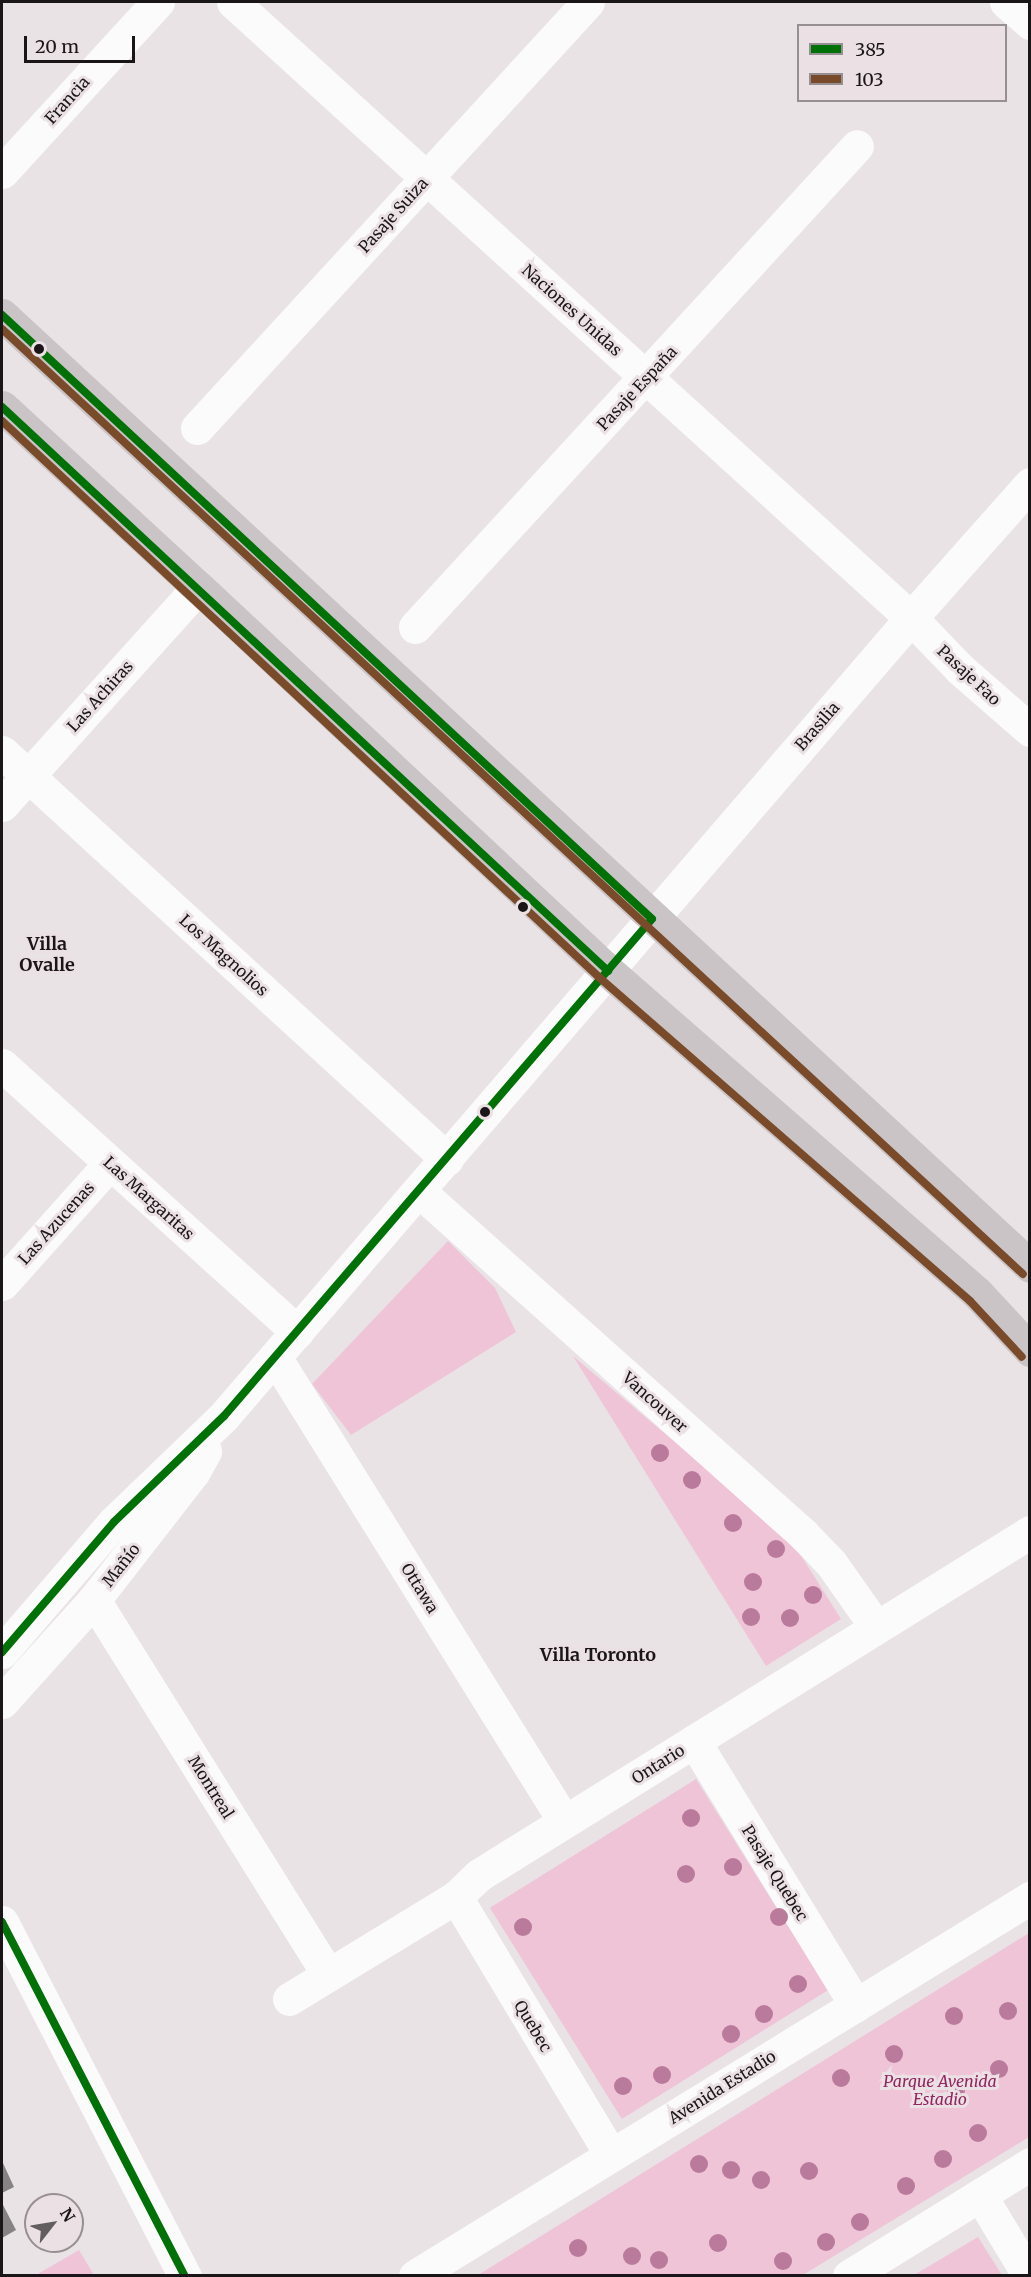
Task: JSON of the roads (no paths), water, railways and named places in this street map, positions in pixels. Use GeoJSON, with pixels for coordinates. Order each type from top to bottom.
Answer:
{"type":"FeatureCollection","features":[{"type":"Feature","properties":{"kind":"main road"},"geometry":{"type":"LineString","coordinates":[[2,315],[1029,1266]]}},
{"type":"Feature","properties":{"kind":"main road"},"geometry":{"type":"LineString","coordinates":[[2,407],[608,971],[977,1293],[1029,1350]]}},
{"type":"Feature","properties":{"kind":"street","name":"Francia"},"geometry":{"type":"LineString","coordinates":[[2,172],[158,2]]}},
{"type":"Feature","properties":{"kind":"street","name":"Naciones Unidas"},"geometry":{"type":"LineString","coordinates":[[233,2],[911,618]]}},
{"type":"Feature","properties":{"kind":"street","name":"Pasaje Suiza"},"geometry":{"type":"LineString","coordinates":[[197,428],[588,2]]}},
{"type":"Feature","properties":{"kind":"street"},"geometry":{"type":"LineString","coordinates":[[1006,2],[1029,23]]}},
{"type":"Feature","properties":{"kind":"street","name":"Pasaje España"},"geometry":{"type":"LineString","coordinates":[[415,627],[857,146]]}},
{"type":"Feature","properties":{"kind":"street","name":"Brasilia"},"geometry":{"type":"LineString","coordinates":[[608,971],[1029,484]]}},
{"type":"Feature","properties":{"kind":"street","name":"Las Achiras"},"geometry":{"type":"LineString","coordinates":[[2,805],[198,587]]}},
{"type":"Feature","properties":{"kind":"street","name":"Pasaje Fao"},"geometry":{"type":"LineString","coordinates":[[911,618],[960,669],[1029,730]]}},
{"type":"Feature","properties":{"kind":"street","name":"Los Magnolios"},"geometry":{"type":"LineString","coordinates":[[2,752],[447,1159]]}},
{"type":"Feature","properties":{"kind":"street","name":"Mañío"},"geometry":{"type":"LineString","coordinates":[[2,1652],[114,1522],[224,1416],[608,971]]}},
{"type":"Feature","properties":{"kind":"street","name":"Las Margaritas"},"geometry":{"type":"LineString","coordinates":[[2,1065],[297,1332]]}},
{"type":"Feature","properties":{"kind":"street","name":"Las Azucenas"},"geometry":{"type":"LineString","coordinates":[[2,1284],[110,1163]]}},
{"type":"Feature","properties":{"kind":"street","name":"Vancouver"},"geometry":{"type":"LineString","coordinates":[[419,1191],[803,1533],[831,1563],[876,1627]]}},
{"type":"Feature","properties":{"kind":"street","name":"Ottawa"},"geometry":{"type":"LineString","coordinates":[[275,1357],[564,1821]]}},
{"type":"Feature","properties":{"kind":"street","name":"Mañío"},"geometry":{"type":"LineString","coordinates":[[2,1702],[94,1600],[193,1473],[224,1416]]}},
{"type":"Feature","properties":{"kind":"street","name":"Ontario"},"geometry":{"type":"LineString","coordinates":[[289,1999],[456,1897],[478,1875],[1029,1532]]}},
{"type":"Feature","properties":{"kind":"street","name":"Montreal"},"geometry":{"type":"LineString","coordinates":[[94,1600],[328,1975]]}},
{"type":"Feature","properties":{"kind":"street","name":"Pasaje Quebec"},"geometry":{"type":"LineString","coordinates":[[694,1741],[856,2005]]}},
{"type":"Feature","properties":{"kind":"street","name":"Quebec"},"geometry":{"type":"LineString","coordinates":[[456,1897],[611,2155]]}},
{"type":"Feature","properties":{"kind":"street","name":"Avenida Estadio"},"geometry":{"type":"LineString","coordinates":[[415,2276],[1029,1898]]}},
{"type":"Feature","properties":{"kind":"street"},"geometry":{"type":"LineString","coordinates":[[2,1922],[172,2271]]}},
{"type":"Feature","properties":{"kind":"street"},"geometry":{"type":"LineString","coordinates":[[849,2276],[1029,2164]]}},
{"type":"Feature","properties":{"kind":"street"},"geometry":{"type":"LineString","coordinates":[[980,2195],[1029,2276]]}},
{"type":"Feature","properties":{"kind":"district","name":"Villa Ovalle"},"geometry":{"type":"Point","coordinates":[47,955]}},
{"type":"Feature","properties":{"kind":"district","name":"Villa Toronto"},"geometry":{"type":"Point","coordinates":[598,1655]}},
{"type":"Feature","properties":{"kind":"park label","name":"Parque Avenida Estadio"},"geometry":{"type":"Point","coordinates":[940,2090]}}]}
